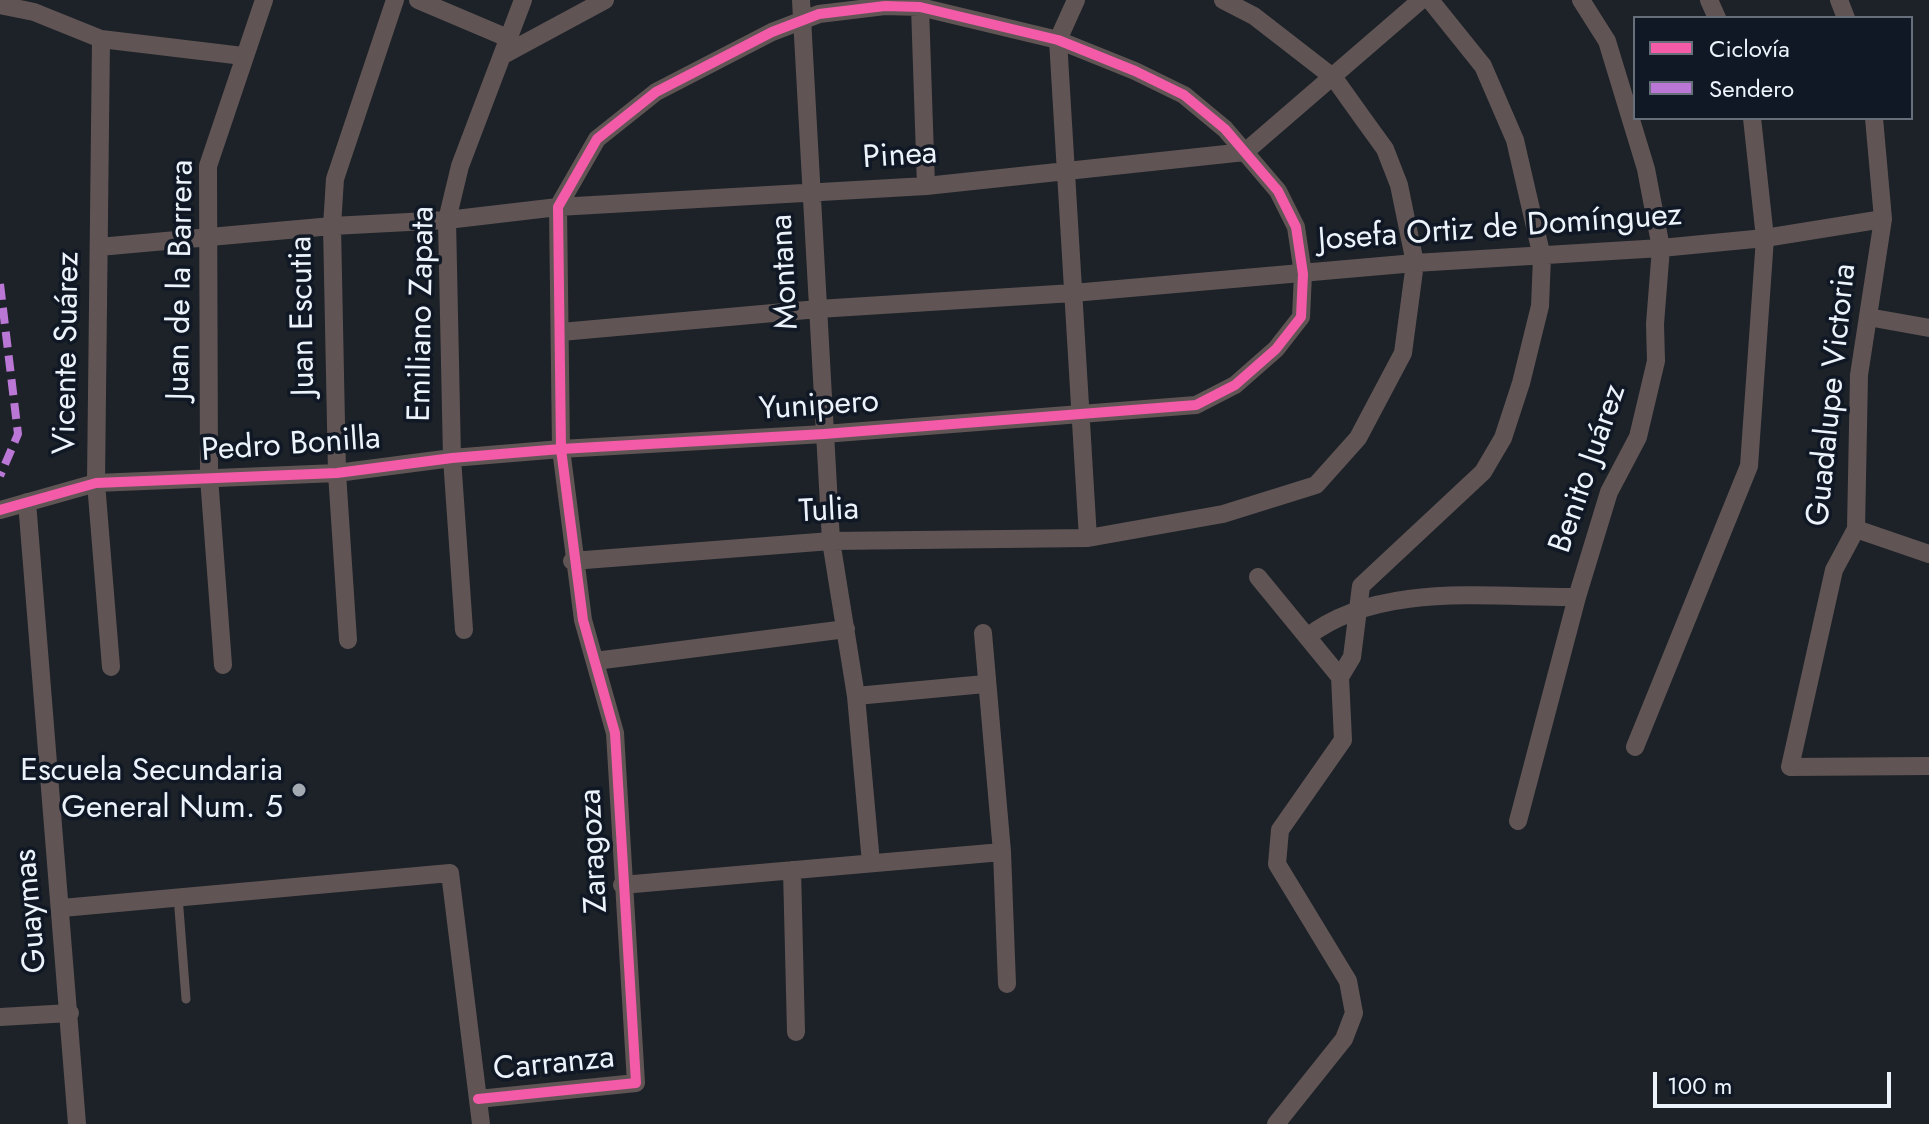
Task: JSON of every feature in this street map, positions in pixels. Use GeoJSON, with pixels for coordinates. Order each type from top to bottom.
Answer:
{"type":"FeatureCollection","features":[{"type":"Feature","properties":{"kind":"street","name":"Juan de la Barrera"},"geometry":{"type":"LineString","coordinates":[[223,665],[209,477],[208,166],[264,0]]}},
{"type":"Feature","properties":{"kind":"street","name":"Juan Escutia"},"geometry":{"type":"LineString","coordinates":[[348,640],[337,473],[332,226],[335,179],[395,0]]}},
{"type":"Feature","properties":{"kind":"street"},"geometry":{"type":"LineString","coordinates":[[418,0],[508,47],[605,0]]}},
{"type":"Feature","properties":{"kind":"street","name":"Emiliano Zapata"},"geometry":{"type":"LineString","coordinates":[[464,630],[452,458],[447,220],[460,166],[508,47],[523,0]]}},
{"type":"Feature","properties":{"kind":"street"},"geometry":{"type":"LineString","coordinates":[[1076,0],[1058,40],[1088,538],[1223,514],[1316,485],[1358,438],[1403,353],[1415,263],[1399,185],[1385,149],[1334,78],[1254,16],[1223,0]]}},
{"type":"Feature","properties":{"kind":"street"},"geometry":{"type":"LineString","coordinates":[[1245,152],[1421,0]]}},
{"type":"Feature","properties":{"kind":"street"},"geometry":{"type":"LineString","coordinates":[[1276,1124],[1344,1039],[1354,1013],[1348,981],[1277,864],[1280,830],[1343,740],[1340,677],[1352,657],[1361,586],[1483,472],[1503,438],[1521,383],[1540,306],[1542,257],[1515,140],[1483,66],[1430,0]]}},
{"type":"Feature","properties":{"kind":"street","name":"Benito Juárez"},"geometry":{"type":"LineString","coordinates":[[1518,821],[1577,597],[1609,492],[1638,437],[1656,361],[1661,248],[1646,169],[1607,41],[1581,0]]}},
{"type":"Feature","properties":{"kind":"street"},"geometry":{"type":"LineString","coordinates":[[0,5],[34,6],[101,39],[243,56]]}},
{"type":"Feature","properties":{"kind":"street"},"geometry":{"type":"LineString","coordinates":[[920,7],[926,186]]}},
{"type":"Feature","properties":{"kind":"street","name":"Yunipero"},"geometry":{"type":"LineString","coordinates":[[558,207],[597,139],[656,92],[802,9],[920,7],[1058,40],[1184,95],[1245,152],[1284,203],[1296,227],[1303,274],[1301,317],[1276,349],[1235,385],[1196,405],[824,434],[561,449]]}},
{"type":"Feature","properties":{"kind":"street","name":"Montana"},"geometry":{"type":"LineString","coordinates":[[802,9],[831,541],[856,696],[871,863]]}},
{"type":"Feature","properties":{"kind":"street","name":"Vicente Suárez"},"geometry":{"type":"LineString","coordinates":[[101,39],[96,483],[111,667]]}},
{"type":"Feature","properties":{"kind":"street"},"geometry":{"type":"LineString","coordinates":[[1635,747],[1749,466],[1765,238],[1752,120]]}},
{"type":"Feature","properties":{"kind":"street","name":"Guadalupe Victoria"},"geometry":{"type":"LineString","coordinates":[[1874,120],[1883,219],[1859,375],[1856,529],[1834,570],[1790,767],[1929,766]]}},
{"type":"Feature","properties":{"kind":"street","name":"Pinea"},"geometry":{"type":"LineString","coordinates":[[99,247],[332,226],[447,220],[558,207],[926,186],[1245,152]]}},
{"type":"Feature","properties":{"kind":"street","name":"Zaragoza"},"geometry":{"type":"LineString","coordinates":[[558,207],[561,449],[572,561],[583,620],[615,733],[636,1083]]}},
{"type":"Feature","properties":{"kind":"street","name":"Josefa Ortiz de Domínguez"},"geometry":{"type":"LineString","coordinates":[[561,332],[1415,263],[1661,248],[1765,238],[1883,219]]}},
{"type":"Feature","properties":{"kind":"street"},"geometry":{"type":"LineString","coordinates":[[1868,317],[1929,328]]}},
{"type":"Feature","properties":{"kind":"street","name":"Pedro Bonilla"},"geometry":{"type":"LineString","coordinates":[[0,510],[96,483],[337,473],[452,458],[561,449]]}},
{"type":"Feature","properties":{"kind":"street","name":"Guaymas"},"geometry":{"type":"LineString","coordinates":[[27,502],[77,1124]]}},
{"type":"Feature","properties":{"kind":"street"},"geometry":{"type":"LineString","coordinates":[[1856,529],[1929,554]]}},
{"type":"Feature","properties":{"kind":"street","name":"Tulia"},"geometry":{"type":"LineString","coordinates":[[572,561],[831,541],[1088,538]]}},
{"type":"Feature","properties":{"kind":"street"},"geometry":{"type":"LineString","coordinates":[[1258,577],[1340,677]]}},
{"type":"Feature","properties":{"kind":"street"},"geometry":{"type":"LineString","coordinates":[[1307,637],[1335,617],[1402,599],[1577,597]]}},
{"type":"Feature","properties":{"kind":"street"},"geometry":{"type":"LineString","coordinates":[[595,661],[846,629]]}},
{"type":"Feature","properties":{"kind":"street"},"geometry":{"type":"LineString","coordinates":[[983,633],[985,684],[1002,852],[1007,984]]}},
{"type":"Feature","properties":{"kind":"street"},"geometry":{"type":"LineString","coordinates":[[856,696],[985,684]]}},
{"type":"Feature","properties":{"kind":"street"},"geometry":{"type":"LineString","coordinates":[[622,885],[1002,852]]}},
{"type":"Feature","properties":{"kind":"street"},"geometry":{"type":"LineString","coordinates":[[792,870],[796,1032]]}},
{"type":"Feature","properties":{"kind":"street"},"geometry":{"type":"LineString","coordinates":[[62,908],[450,873],[481,1124]]}},
{"type":"Feature","properties":{"kind":"street"},"geometry":{"type":"LineString","coordinates":[[0,1017],[70,1013]]}},
{"type":"Feature","properties":{"kind":"street","name":"Carranza"},"geometry":{"type":"LineString","coordinates":[[478,1099],[636,1083]]}},
{"type":"Feature","properties":{"kind":"lane"},"geometry":{"type":"LineString","coordinates":[[178,896],[186,999]]}},
{"type":"Feature","properties":{"kind":"marked path"},"geometry":{"type":"LineString","coordinates":[[0,284],[18,434],[0,476]]}},
{"type":"Feature","properties":{"kind":"cycle path"},"geometry":{"type":"LineString","coordinates":[[0,510],[96,483],[337,473],[452,458],[561,449],[824,434],[1196,405],[1235,385],[1276,349],[1301,317],[1303,274],[1296,227],[1278,191],[1225,129],[1184,95],[1058,40],[920,7],[885,6],[819,14],[772,32],[656,92],[597,139],[558,207],[561,449],[583,620],[615,733],[636,1083],[478,1099]]}},
{"type":"Feature","properties":{"kind":"place","name":"Escuela Secundaria General Num. 5"},"geometry":{"type":"Point","coordinates":[299,790]}}]}
